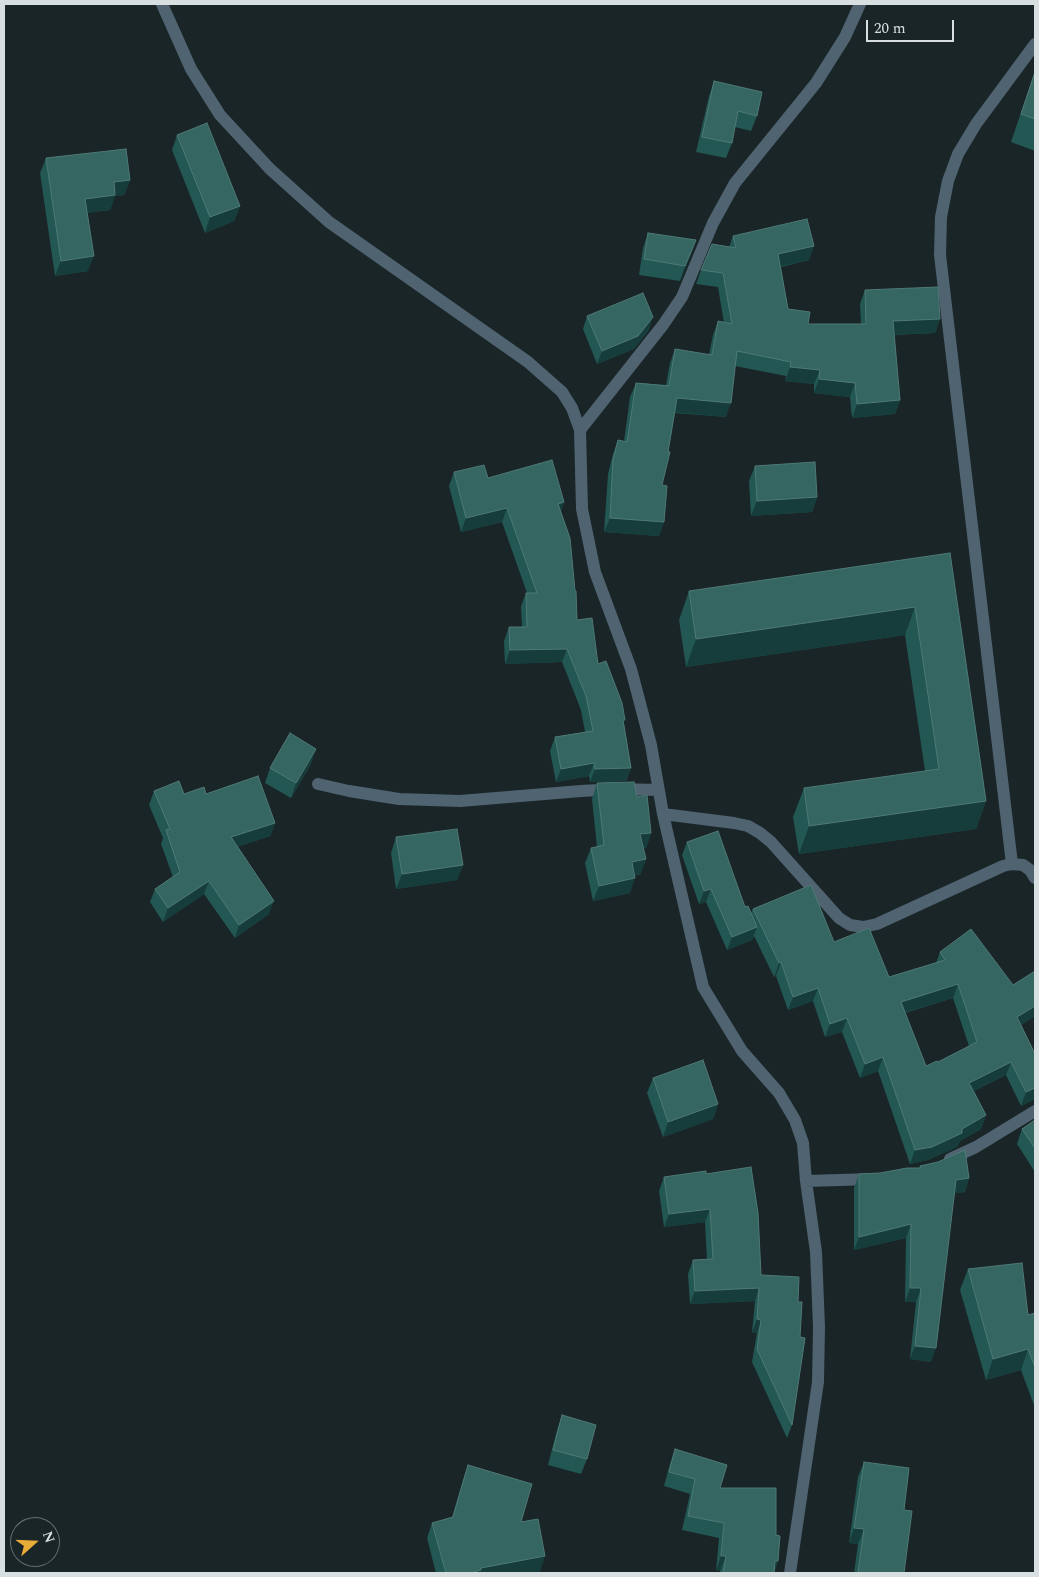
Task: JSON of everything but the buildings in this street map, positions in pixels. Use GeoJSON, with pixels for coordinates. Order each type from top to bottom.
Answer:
{"type":"FeatureCollection","features":[{"type":"Feature","properties":{"kind":"street"},"geometry":{"type":"LineString","coordinates":[[162,4],[191,69],[210,100],[220,115],[270,169],[329,222],[528,362],[562,392],[572,408],[580,430],[582,509],[595,572],[632,669],[651,744],[663,814],[703,987],[742,1051],[779,1093],[795,1120],[803,1143],[806,1181],[816,1252],[819,1327],[818,1382],[790,1573]]}},
{"type":"Feature","properties":{"kind":"street"},"geometry":{"type":"LineString","coordinates":[[580,430],[663,325],[682,297],[713,223],[735,183],[816,83],[845,37],[860,4]]}},
{"type":"Feature","properties":{"kind":"street"},"geometry":{"type":"LineString","coordinates":[[1012,864],[940,255],[941,216],[948,181],[958,154],[976,124],[1035,44]]}},
{"type":"Feature","properties":{"kind":"street"},"geometry":{"type":"LineString","coordinates":[[318,784],[399,799],[460,801],[617,789],[659,790]]}},
{"type":"Feature","properties":{"kind":"street"},"geometry":{"type":"LineString","coordinates":[[663,814],[734,823],[748,826],[760,833],[771,842],[839,918],[850,925],[862,927],[877,924],[1003,866],[1022,864],[1030,870],[1035,878]]}},
{"type":"Feature","properties":{"kind":"street"},"geometry":{"type":"LineString","coordinates":[[936,1165],[976,1146],[1035,1111]]}},
{"type":"Feature","properties":{"kind":"street"},"geometry":{"type":"LineString","coordinates":[[806,1181],[874,1179],[883,1177]]}}]}
